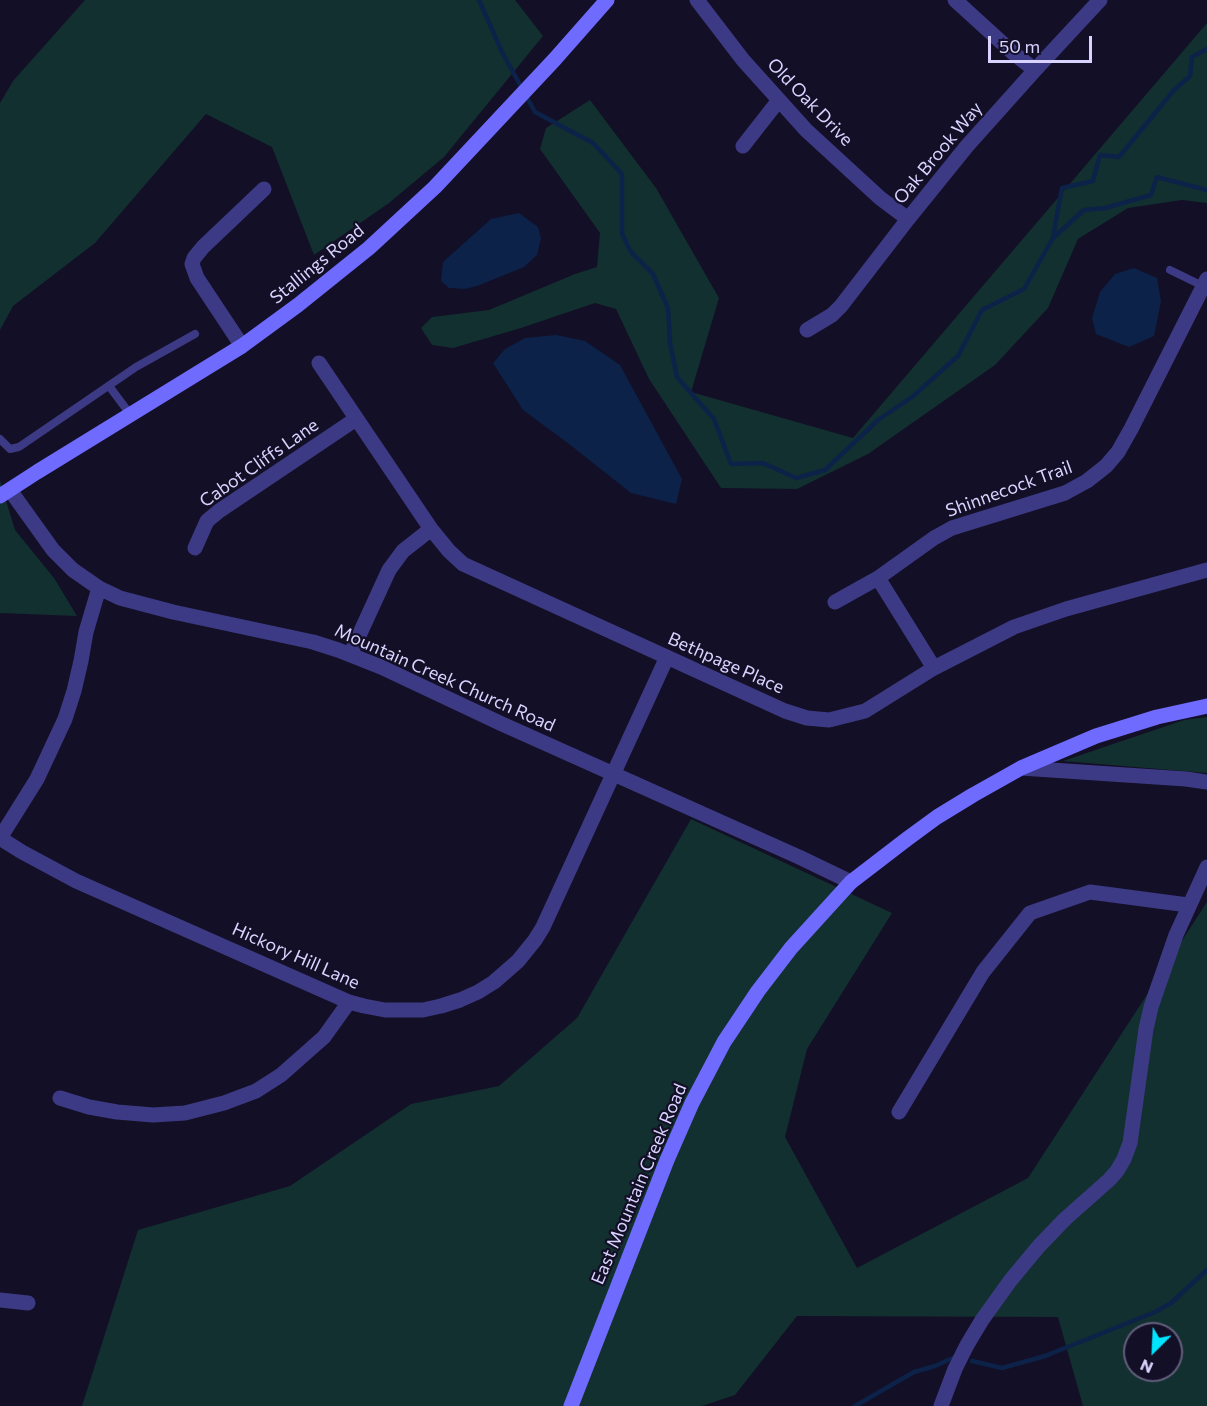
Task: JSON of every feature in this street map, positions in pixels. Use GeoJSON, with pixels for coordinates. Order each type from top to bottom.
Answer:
{"type":"FeatureCollection","features":[{"type":"Feature","properties":{"kind":"main road","name":"Stallings Road"},"geometry":{"type":"LineString","coordinates":[[5,493],[242,346],[369,248],[435,187],[607,0]]}},
{"type":"Feature","properties":{"kind":"main road","name":"East Mountain Creek Road"},"geometry":{"type":"LineString","coordinates":[[571,1406],[667,1160],[697,1093],[724,1042],[758,991],[791,948],[851,882],[907,838],[973,795],[1021,768],[1096,736],[1157,717],[1207,706]]}},
{"type":"Feature","properties":{"kind":"street","name":"Old Oak Drive"},"geometry":{"type":"LineString","coordinates":[[697,0],[743,60],[806,130],[880,198],[908,219]]}},
{"type":"Feature","properties":{"kind":"street"},"geometry":{"type":"LineString","coordinates":[[955,0],[1035,70]]}},
{"type":"Feature","properties":{"kind":"street","name":"Oak Brook Way"},"geometry":{"type":"LineString","coordinates":[[807,330],[832,315],[841,306],[967,146],[1100,0]]}},
{"type":"Feature","properties":{"kind":"street"},"geometry":{"type":"LineString","coordinates":[[743,146],[779,100]]}},
{"type":"Feature","properties":{"kind":"street"},"geometry":{"type":"LineString","coordinates":[[242,346],[197,278],[192,264],[203,247],[264,189]]}},
{"type":"Feature","properties":{"kind":"street","name":"Shinnecock Trail"},"geometry":{"type":"LineString","coordinates":[[835,602],[878,578],[952,528],[1065,493],[1087,481],[1106,466],[1118,452],[1131,429],[1205,282]]}},
{"type":"Feature","properties":{"kind":"street","name":"Bethpage Place"},"geometry":{"type":"LineString","coordinates":[[319,363],[430,529],[463,564],[785,711],[807,718],[829,720],[865,711],[934,668],[1014,627],[1035,619],[1207,570]]}},
{"type":"Feature","properties":{"kind":"street","name":"Cabot Cliffs Lane"},"geometry":{"type":"LineString","coordinates":[[195,548],[207,521],[219,511],[356,419]]}},
{"type":"Feature","properties":{"kind":"street","name":"Mountain Creek Church Road"},"geometry":{"type":"LineString","coordinates":[[5,493],[73,570],[99,588],[120,598],[172,612],[313,642],[381,667],[851,882]]}},
{"type":"Feature","properties":{"kind":"street"},"geometry":{"type":"LineString","coordinates":[[350,656],[389,570],[403,551],[430,529]]}},
{"type":"Feature","properties":{"kind":"street"},"geometry":{"type":"LineString","coordinates":[[878,578],[934,668]]}},
{"type":"Feature","properties":{"kind":"street"},"geometry":{"type":"LineString","coordinates":[[0,838],[37,779],[64,720],[74,691],[86,632],[99,588]]}},
{"type":"Feature","properties":{"kind":"street","name":"Hickory Hill Lane"},"geometry":{"type":"LineString","coordinates":[[0,838],[76,881],[350,1002],[385,1010],[423,1010],[441,1006],[478,992],[494,982],[535,940],[667,657]]}},
{"type":"Feature","properties":{"kind":"street"},"geometry":{"type":"LineString","coordinates":[[1021,768],[1207,782]]}},
{"type":"Feature","properties":{"kind":"street"},"geometry":{"type":"LineString","coordinates":[[941,1406],[967,1345],[1010,1281],[1065,1219],[1109,1180],[1124,1159],[1130,1143],[1146,1029],[1164,967],[1188,905],[1207,867]]}},
{"type":"Feature","properties":{"kind":"street"},"geometry":{"type":"LineString","coordinates":[[899,1112],[983,972],[1030,913],[1090,892],[1188,905]]}},
{"type":"Feature","properties":{"kind":"street"},"geometry":{"type":"LineString","coordinates":[[60,1098],[89,1107],[153,1115],[185,1113],[224,1104],[256,1091],[281,1075],[324,1037],[350,1002]]}},
{"type":"Feature","properties":{"kind":"street"},"geometry":{"type":"LineString","coordinates":[[0,1300],[28,1303]]}},
{"type":"Feature","properties":{"kind":"lane"},"geometry":{"type":"LineString","coordinates":[[1170,270],[1205,282]]}},
{"type":"Feature","properties":{"kind":"lane"},"geometry":{"type":"LineString","coordinates":[[0,440],[10,449],[19,447],[136,367],[195,334]]}},
{"type":"Feature","properties":{"kind":"lane"},"geometry":{"type":"LineString","coordinates":[[109,386],[130,414]]}},
{"type":"Feature","properties":{"kind":"green space"},"geometry":{"type":"Polygon","coordinates":[[[85,0],[515,0],[543,36],[444,157],[389,203],[314,255],[272,147],[206,114],[95,243],[13,306],[0,330],[0,103],[13,81],[85,0]]]}},
{"type":"Feature","properties":{"kind":"green space"},"geometry":{"type":"Polygon","coordinates":[[[1207,23],[1207,203],[1182,200],[1128,208],[1078,239],[1048,308],[995,365],[868,454],[797,489],[721,488],[649,379],[616,309],[595,303],[453,348],[432,345],[421,328],[432,317],[489,310],[597,267],[600,233],[540,149],[546,128],[590,100],[656,188],[719,298],[691,392],[853,438],[1207,23]]]}},
{"type":"Feature","properties":{"kind":"green space"},"geometry":{"type":"Polygon","coordinates":[[[0,481],[15,530],[54,578],[77,616],[0,613],[0,481]]]}},
{"type":"Feature","properties":{"kind":"green space"},"geometry":{"type":"Polygon","coordinates":[[[1207,717],[1207,773],[1063,761],[1184,720],[1207,717]]]}},
{"type":"Feature","properties":{"kind":"green space"},"geometry":{"type":"Polygon","coordinates":[[[691,819],[892,913],[807,1049],[785,1137],[857,1268],[1028,1178],[1207,902],[1207,1406],[1083,1406],[1058,1317],[797,1316],[735,1395],[702,1406],[82,1406],[138,1230],[290,1186],[411,1104],[499,1086],[577,1018],[691,819]]]}},
{"type":"Feature","properties":{"kind":"water"},"geometry":{"type":"Polygon","coordinates":[[[519,213],[538,227],[541,238],[537,255],[524,267],[465,289],[449,288],[441,281],[443,262],[491,219],[519,213]]]}},
{"type":"Feature","properties":{"kind":"water"},"geometry":{"type":"Polygon","coordinates":[[[1134,268],[1157,278],[1161,301],[1154,336],[1129,347],[1096,334],[1092,318],[1100,292],[1115,274],[1134,268]]]}},
{"type":"Feature","properties":{"kind":"water"},"geometry":{"type":"Polygon","coordinates":[[[556,335],[585,341],[620,365],[682,479],[676,504],[631,493],[523,410],[493,363],[505,349],[525,338],[556,335]]]}},
{"type":"Feature","properties":{"kind":"waterway"},"geometry":{"type":"LineString","coordinates":[[479,0],[502,52],[535,112],[593,143],[622,174],[622,234],[631,252],[653,274],[668,308],[670,343],[677,377],[714,419],[731,464],[763,463],[796,478],[825,470],[878,420],[912,397],[958,356],[982,310],[1024,289],[1053,238],[1084,210],[1105,208],[1151,195],[1157,177],[1207,190]]}},
{"type":"Feature","properties":{"kind":"waterway"},"geometry":{"type":"LineString","coordinates":[[1053,237],[1062,188],[1093,181],[1100,155],[1119,157],[1174,90],[1190,76],[1192,57],[1207,49]]}},
{"type":"Feature","properties":{"kind":"waterway"},"geometry":{"type":"LineString","coordinates":[[972,1361],[1002,1368],[1045,1356],[1155,1312],[1171,1303],[1207,1270]]}},
{"type":"Feature","properties":{"kind":"waterway"},"geometry":{"type":"LineString","coordinates":[[855,1406],[914,1372],[955,1357]]}}]}
